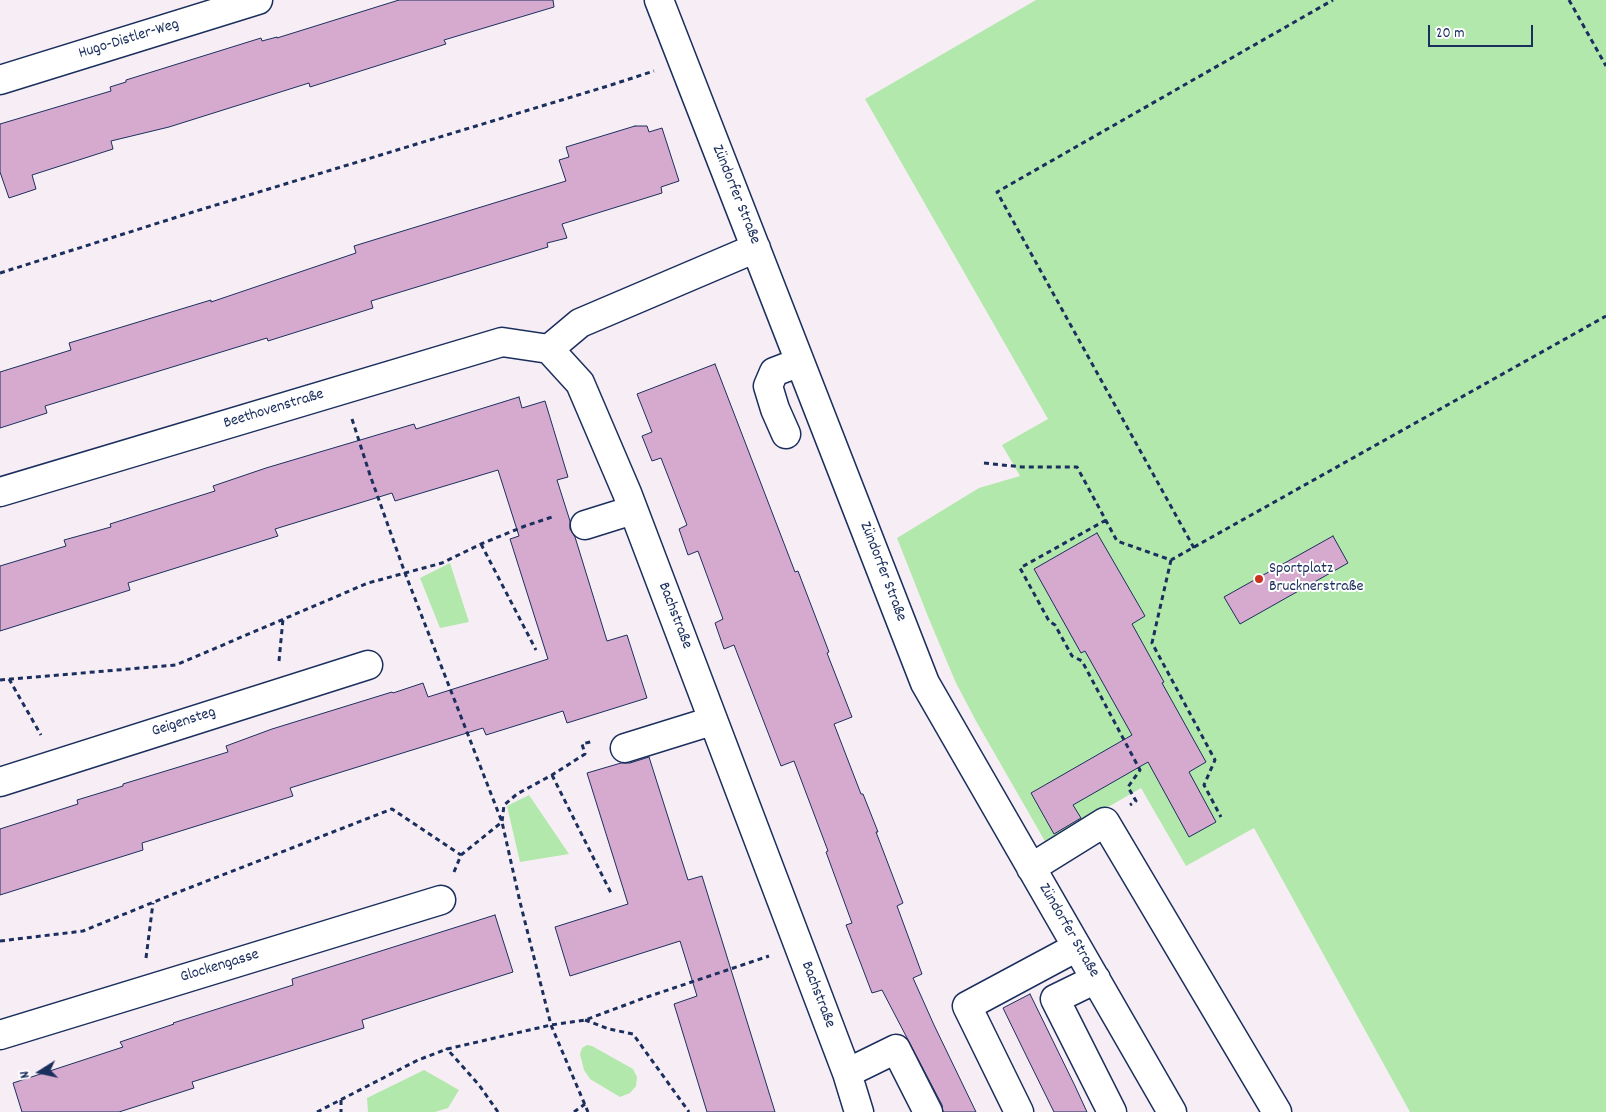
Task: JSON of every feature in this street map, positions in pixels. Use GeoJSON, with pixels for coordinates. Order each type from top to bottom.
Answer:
{"type":"FeatureCollection","features":[{"type":"Feature","properties":{"kind":"street","name":"Hugo-Distler-Weg"},"geometry":{"type":"LineString","coordinates":[[0,80],[197,9],[258,0]]}},
{"type":"Feature","properties":{"kind":"street","name":"Zündorfer Straße"},"geometry":{"type":"LineString","coordinates":[[659,0],[925,683],[1172,1112]]}},
{"type":"Feature","properties":{"kind":"street"},"geometry":{"type":"LineString","coordinates":[[549,349],[580,322],[756,248]]}},
{"type":"Feature","properties":{"kind":"street","name":"Beethovenstraße"},"geometry":{"type":"LineString","coordinates":[[0,492],[502,342],[549,349]]}},
{"type":"Feature","properties":{"kind":"street","name":"Bachstraße"},"geometry":{"type":"LineString","coordinates":[[549,349],[580,383],[634,510],[712,721],[847,1073],[859,1112]]}},
{"type":"Feature","properties":{"kind":"street"},"geometry":{"type":"LineString","coordinates":[[786,434],[775,410],[768,386],[774,372],[800,362]]}},
{"type":"Feature","properties":{"kind":"street"},"geometry":{"type":"LineString","coordinates":[[574,520],[634,510]]}},
{"type":"Feature","properties":{"kind":"street","name":"Geigensteg"},"geometry":{"type":"LineString","coordinates":[[0,782],[368,665]]}},
{"type":"Feature","properties":{"kind":"street"},"geometry":{"type":"LineString","coordinates":[[625,748],[712,721]]}},
{"type":"Feature","properties":{"kind":"street"},"geometry":{"type":"LineString","coordinates":[[1031,868],[1105,822],[1277,1112]]}},
{"type":"Feature","properties":{"kind":"street","name":"Glockengasse"},"geometry":{"type":"LineString","coordinates":[[0,1035],[441,900]]}},
{"type":"Feature","properties":{"kind":"street"},"geometry":{"type":"LineString","coordinates":[[1019,1112],[967,1006],[1077,947]]}},
{"type":"Feature","properties":{"kind":"street"},"geometry":{"type":"LineString","coordinates":[[1096,979],[1055,1000],[1112,1112]]}},
{"type":"Feature","properties":{"kind":"street"},"geometry":{"type":"LineString","coordinates":[[847,1073],[896,1049],[928,1112]]}},
{"type":"Feature","properties":{"kind":"path"},"geometry":{"type":"LineString","coordinates":[[1194,548],[997,192],[1333,0]]}},
{"type":"Feature","properties":{"kind":"path"},"geometry":{"type":"LineString","coordinates":[[1568,0],[1606,66]]}},
{"type":"Feature","properties":{"kind":"path"},"geometry":{"type":"LineString","coordinates":[[0,273],[193,212],[611,86],[658,69],[684,64]]}},
{"type":"Feature","properties":{"kind":"path"},"geometry":{"type":"LineString","coordinates":[[984,463],[1022,467],[1077,467],[1117,541],[1171,560],[1606,316]]}},
{"type":"Feature","properties":{"kind":"path"},"geometry":{"type":"LineString","coordinates":[[343,389],[370,475],[405,573],[502,822],[520,902],[552,1025],[588,1112]]}},
{"type":"Feature","properties":{"kind":"path"},"geometry":{"type":"LineString","coordinates":[[0,680],[176,665],[368,583],[442,563],[525,526],[574,520]]}},
{"type":"Feature","properties":{"kind":"path"},"geometry":{"type":"LineString","coordinates":[[1105,822],[1136,801],[1128,788],[1140,770],[1082,661],[1072,656],[1055,624],[1049,621],[1020,568],[1106,520]]}},
{"type":"Feature","properties":{"kind":"path"},"geometry":{"type":"LineString","coordinates":[[481,544],[536,650]]}},
{"type":"Feature","properties":{"kind":"path"},"geometry":{"type":"LineString","coordinates":[[1171,560],[1152,643],[1215,760],[1204,785],[1221,817]]}},
{"type":"Feature","properties":{"kind":"path"},"geometry":{"type":"LineString","coordinates":[[276,694],[283,619]]}},
{"type":"Feature","properties":{"kind":"path"},"geometry":{"type":"LineString","coordinates":[[9,679],[57,764]]}},
{"type":"Feature","properties":{"kind":"path"},"geometry":{"type":"LineString","coordinates":[[552,775],[611,893]]}},
{"type":"Feature","properties":{"kind":"path"},"geometry":{"type":"LineString","coordinates":[[441,900],[461,855],[502,822],[504,805],[517,794]]}},
{"type":"Feature","properties":{"kind":"path"},"geometry":{"type":"LineString","coordinates":[[0,941],[83,931],[392,809],[461,855]]}},
{"type":"Feature","properties":{"kind":"path"},"geometry":{"type":"LineString","coordinates":[[142,991],[152,903]]}},
{"type":"Feature","properties":{"kind":"path"},"geometry":{"type":"LineString","coordinates":[[316,1112],[418,1060],[447,1049],[552,1025],[585,1020],[644,998],[799,946]]}},
{"type":"Feature","properties":{"kind":"path"},"geometry":{"type":"LineString","coordinates":[[585,1020],[609,1029],[633,1034],[689,1112]]}},
{"type":"Feature","properties":{"kind":"path"},"geometry":{"type":"LineString","coordinates":[[447,1049],[479,1085],[498,1112]]}},
{"type":"Feature","properties":{"kind":"path"},"geometry":{"type":"LineString","coordinates":[[341,1100],[341,1112]]}},
{"type":"Feature","properties":{"kind":"path"},"geometry":{"type":"LineString","coordinates":[[574,1112],[585,1104]]}},
{"type":"Feature","properties":{"kind":"green space","name":"Sportplatz Brucknerstraße"},"geometry":{"type":"Polygon","coordinates":[[[1036,0],[1606,0],[1606,1112],[1410,1112],[1254,828],[1186,866],[1141,788],[1046,843],[956,683],[897,538],[979,488],[1020,476],[1002,445],[1048,419],[865,99],[1036,0]]]}},
{"type":"Feature","properties":{"kind":"green space"},"geometry":{"type":"Polygon","coordinates":[[[450,563],[469,622],[440,628],[420,578],[450,563]]]}},
{"type":"Feature","properties":{"kind":"green space"},"geometry":{"type":"Polygon","coordinates":[[[529,795],[569,854],[520,862],[507,806],[529,795]]]}},
{"type":"Feature","properties":{"kind":"green space"},"geometry":{"type":"Polygon","coordinates":[[[587,1045],[633,1069],[637,1077],[636,1086],[630,1093],[620,1097],[590,1079],[584,1070],[580,1054],[582,1048],[587,1045]]]}},
{"type":"Feature","properties":{"kind":"green space"},"geometry":{"type":"Polygon","coordinates":[[[424,1070],[459,1090],[448,1108],[435,1112],[368,1112],[367,1098],[424,1070]]]}},
{"type":"Feature","properties":{"kind":"building"},"geometry":{"type":"Polygon","coordinates":[[[399,0],[553,0],[554,7],[444,40],[446,44],[310,87],[309,83],[169,127],[111,141],[113,149],[32,175],[36,189],[9,198],[0,172],[0,124],[111,91],[110,87],[126,82],[126,80],[261,38],[262,41],[277,38],[399,0]]]}},
{"type":"Feature","properties":{"kind":"building"},"geometry":{"type":"Polygon","coordinates":[[[635,126],[647,126],[649,132],[662,128],[679,181],[661,187],[662,193],[562,224],[567,238],[547,243],[548,247],[371,301],[373,308],[268,341],[267,338],[45,406],[47,413],[0,428],[0,372],[71,350],[69,343],[211,300],[211,302],[356,253],[354,246],[566,181],[559,160],[569,157],[566,147],[635,126]]]}},
{"type":"Feature","properties":{"kind":"building"},"geometry":{"type":"Polygon","coordinates":[[[715,364],[795,572],[798,571],[852,717],[834,724],[878,832],[876,832],[903,903],[897,906],[922,974],[913,978],[976,1112],[943,1112],[942,1105],[882,990],[872,993],[846,925],[852,923],[826,852],[828,851],[794,761],[781,766],[734,645],[724,649],[715,623],[723,619],[698,551],[688,555],[679,529],[687,525],[661,458],[652,461],[642,436],[652,432],[637,394],[715,364]]]}},
{"type":"Feature","properties":{"kind":"building"},"geometry":{"type":"Polygon","coordinates":[[[519,397],[522,408],[545,401],[568,477],[557,480],[570,521],[570,529],[575,537],[607,641],[627,635],[647,698],[567,723],[563,711],[486,735],[483,728],[290,788],[293,796],[142,843],[143,850],[0,895],[0,829],[78,804],[77,800],[123,786],[123,784],[228,752],[226,746],[272,729],[423,683],[428,697],[548,659],[510,539],[519,536],[498,470],[395,501],[392,493],[275,529],[278,536],[128,583],[130,590],[0,631],[0,566],[66,546],[64,540],[111,527],[110,524],[215,491],[213,486],[266,468],[414,424],[416,429],[519,397]]]}},
{"type":"Feature","properties":{"kind":"building"},"geometry":{"type":"Polygon","coordinates":[[[1097,533],[1145,616],[1132,624],[1206,762],[1189,772],[1216,822],[1189,837],[1148,762],[1073,805],[1081,818],[1054,834],[1031,793],[1132,735],[1085,651],[1081,653],[1034,569],[1097,533]]]}},
{"type":"Feature","properties":{"kind":"building"},"geometry":{"type":"Polygon","coordinates":[[[1333,536],[1348,563],[1240,624],[1224,597],[1333,536]]]}},
{"type":"Feature","properties":{"kind":"building"},"geometry":{"type":"Polygon","coordinates":[[[649,757],[688,880],[702,876],[775,1112],[707,1112],[674,1004],[697,996],[680,941],[570,976],[555,927],[628,904],[587,773],[649,757]]]}},
{"type":"Feature","properties":{"kind":"building"},"geometry":{"type":"Polygon","coordinates":[[[495,915],[513,972],[362,1020],[364,1028],[192,1082],[194,1088],[119,1112],[22,1112],[13,1083],[123,1047],[120,1042],[173,1023],[293,985],[292,979],[495,915]]]}},
{"type":"Feature","properties":{"kind":"building"},"geometry":{"type":"Polygon","coordinates":[[[1030,994],[1087,1112],[1054,1112],[1003,1008],[1030,994]]]}},
{"type":"Feature","properties":{"kind":"place","name":"Sportplatz Brucknerstraße"},"geometry":{"type":"Point","coordinates":[1259,579]}}]}
